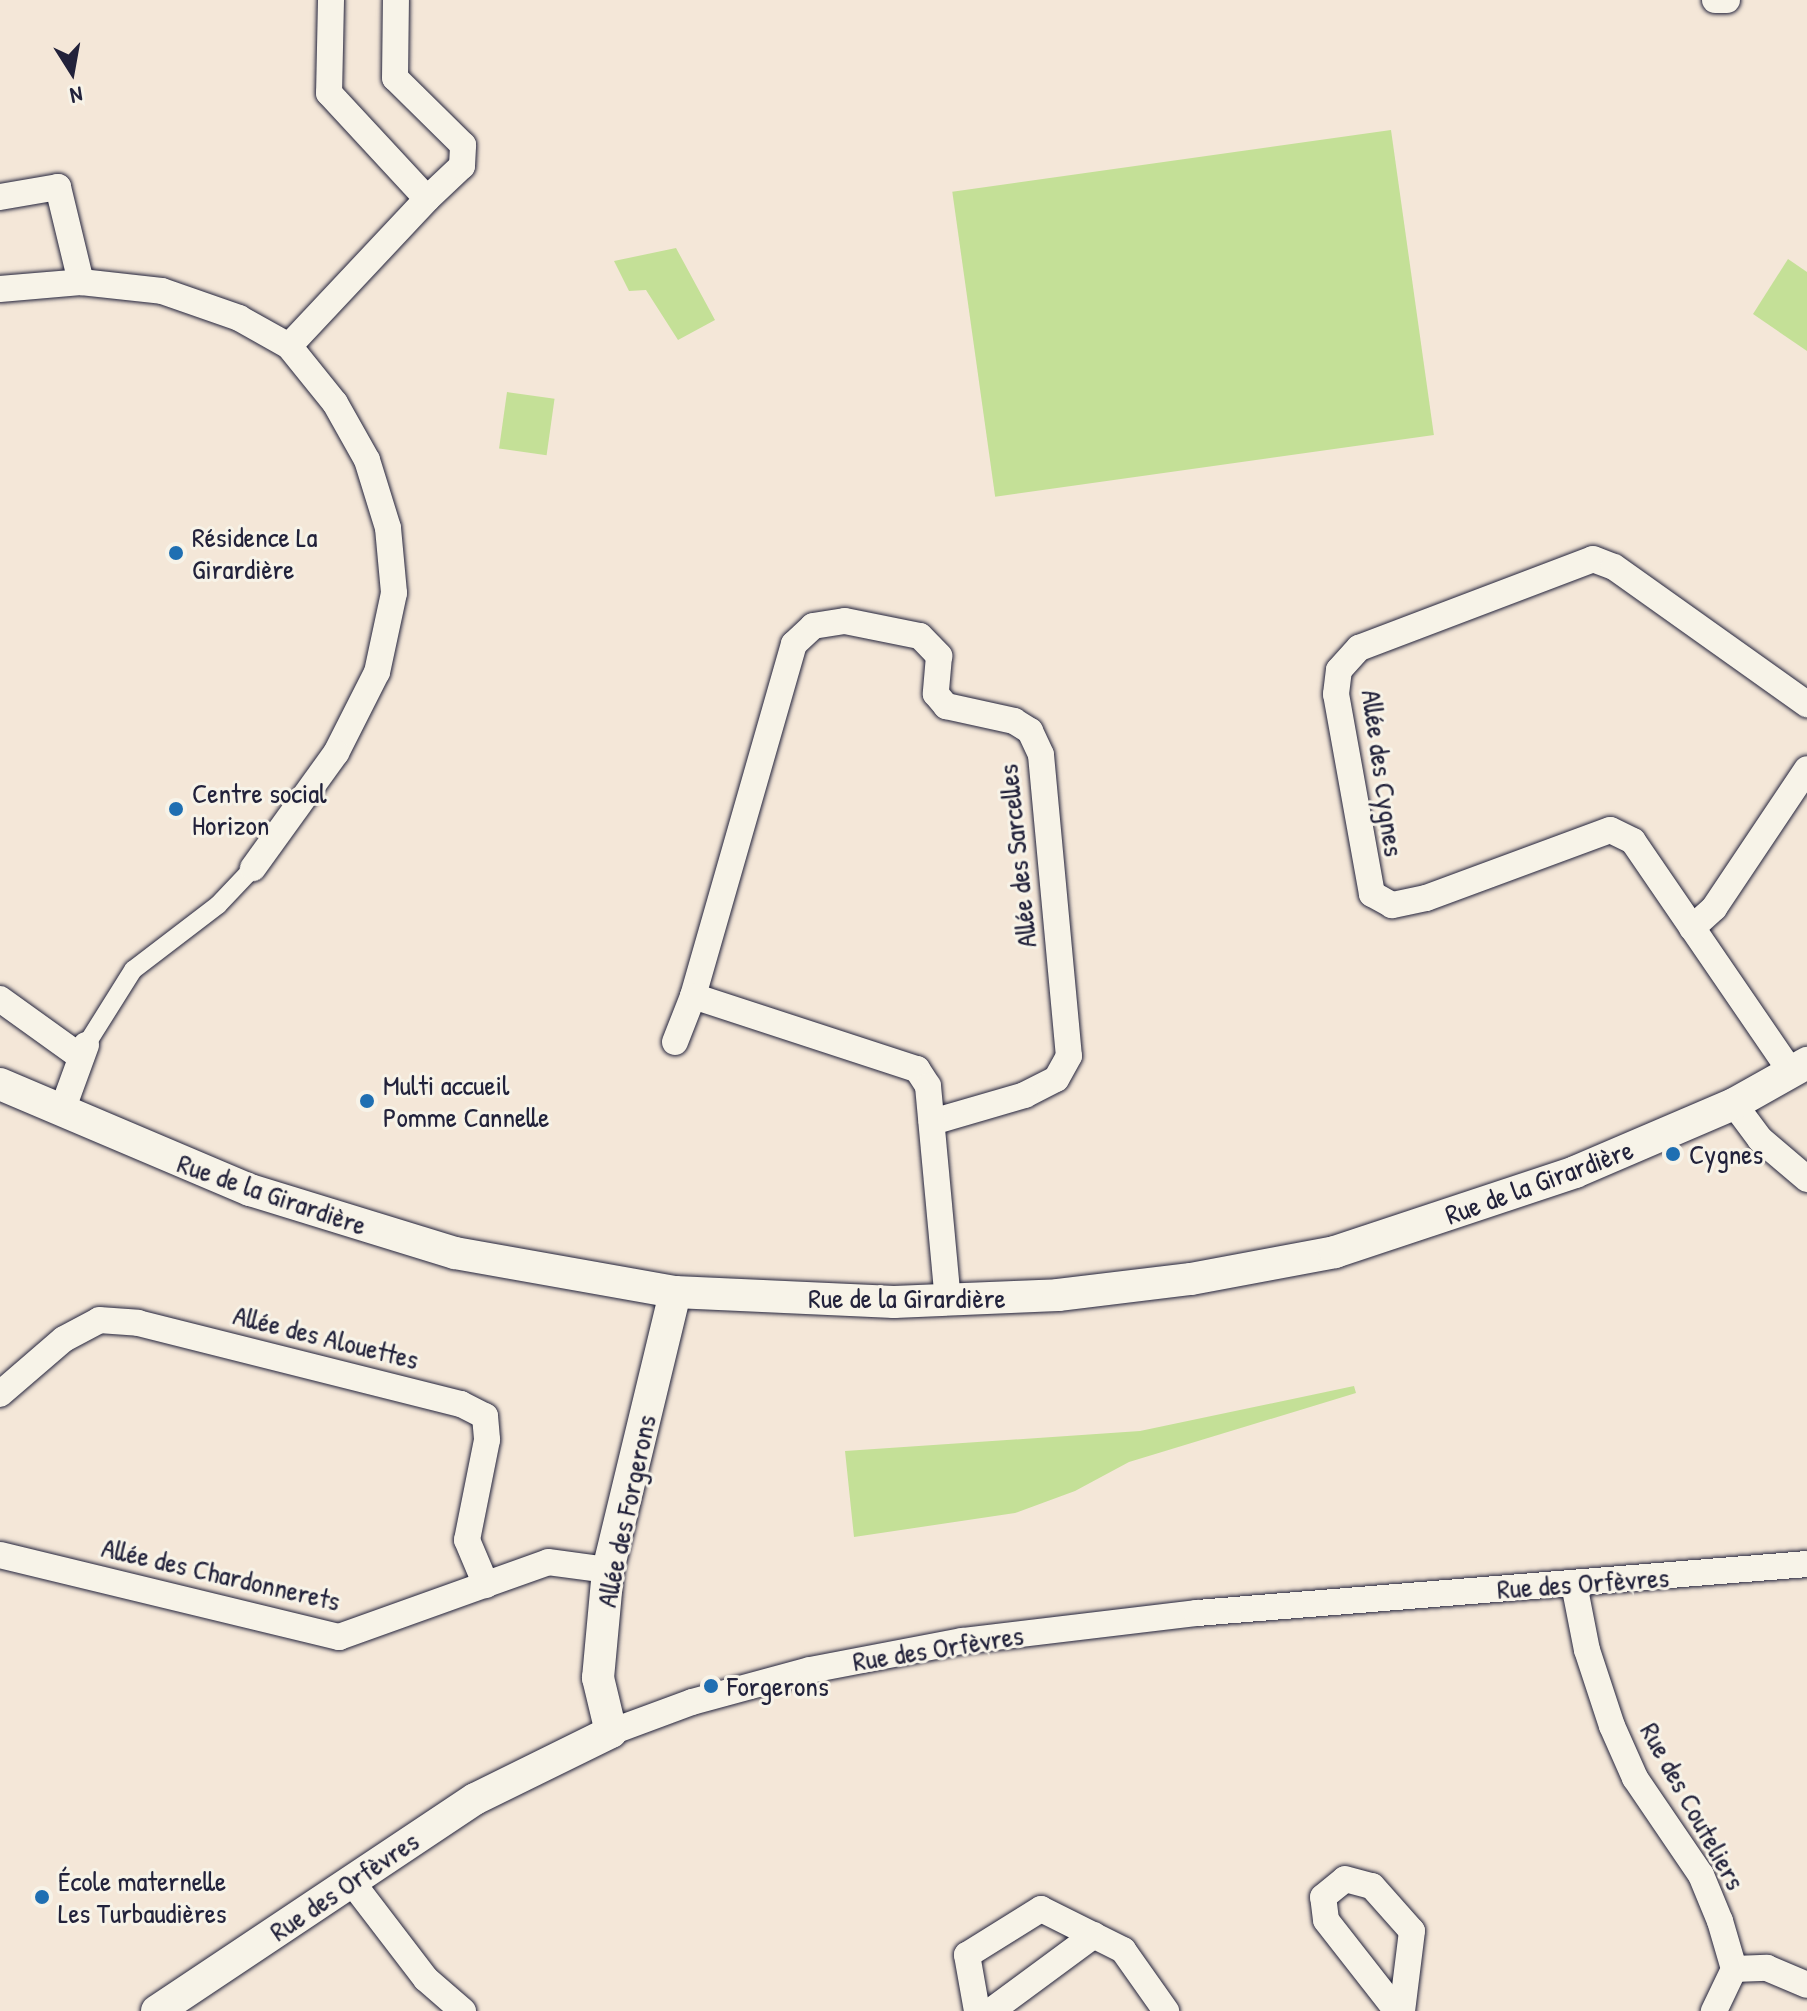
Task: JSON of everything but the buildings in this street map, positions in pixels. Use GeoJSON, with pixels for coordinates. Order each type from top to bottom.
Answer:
{"type":"FeatureCollection","features":[{"type":"Feature","properties":{"kind":"street"},"geometry":{"type":"LineString","coordinates":[[331,0],[329,93],[427,199]]}},
{"type":"Feature","properties":{"kind":"street"},"geometry":{"type":"LineString","coordinates":[[289,346],[462,166],[463,145],[395,78],[396,0]]}},
{"type":"Feature","properties":{"kind":"street"},"geometry":{"type":"LineString","coordinates":[[1715,0],[1727,0]]}},
{"type":"Feature","properties":{"kind":"street"},"geometry":{"type":"LineString","coordinates":[[0,197],[58,187],[81,282]]}},
{"type":"Feature","properties":{"kind":"street"},"geometry":{"type":"LineString","coordinates":[[0,289],[81,282],[162,291],[239,318],[289,346],[335,403],[367,460],[388,528],[394,593],[377,672],[336,753],[253,868],[218,905],[133,970],[82,1050],[80,1066],[63,1108]]}},
{"type":"Feature","properties":{"kind":"street","name":"Allée des Cygnes"},"geometry":{"type":"LineString","coordinates":[[1799,1067],[1692,928],[1633,841],[1610,830],[1426,898],[1392,905],[1372,894],[1336,694],[1339,670],[1359,648],[1593,559],[1614,567],[1807,704]]}},
{"type":"Feature","properties":{"kind":"street","name":"Allée des Sarcelles"},"geometry":{"type":"LineString","coordinates":[[675,1042],[693,996],[794,644],[813,626],[845,621],[920,636],[939,656],[936,694],[946,706],[1014,721],[1030,731],[1041,755],[1069,1056],[1056,1079],[1025,1095],[932,1122]]}},
{"type":"Feature","properties":{"kind":"street"},"geometry":{"type":"LineString","coordinates":[[1692,928],[1714,908],[1807,769]]}},
{"type":"Feature","properties":{"kind":"street"},"geometry":{"type":"LineString","coordinates":[[693,996],[917,1069],[928,1086],[948,1300]]}},
{"type":"Feature","properties":{"kind":"street"},"geometry":{"type":"LineString","coordinates":[[0,999],[82,1050]]}},
{"type":"Feature","properties":{"kind":"street","name":"Rue de la Girardière"},"geometry":{"type":"LineString","coordinates":[[0,1084],[63,1108],[153,1152],[355,1224],[455,1253],[675,1292],[948,1300],[1058,1295],[1191,1279],[1335,1252],[1575,1172],[1734,1104],[1799,1067]]}},
{"type":"Feature","properties":{"kind":"street"},"geometry":{"type":"LineString","coordinates":[[1734,1104],[1760,1139],[1807,1179]]}},
{"type":"Feature","properties":{"kind":"street","name":"Allée des Forgerons"},"geometry":{"type":"LineString","coordinates":[[611,1732],[598,1678],[608,1570],[675,1292]]}},
{"type":"Feature","properties":{"kind":"street","name":"Allée des Alouettes"},"geometry":{"type":"LineString","coordinates":[[0,1394],[64,1339],[99,1320],[138,1323],[461,1404],[485,1416],[487,1440],[467,1540],[486,1585]]}},
{"type":"Feature","properties":{"kind":"street","name":"Allée des Chardonnerets"},"geometry":{"type":"LineString","coordinates":[[0,1555],[339,1637],[548,1562],[608,1570]]}},
{"type":"Feature","properties":{"kind":"street","name":"Rue des Orfèvres"},"geometry":{"type":"LineString","coordinates":[[157,2011],[475,1799],[611,1732],[692,1702],[810,1670],[962,1641],[1197,1613],[1807,1564]]}},
{"type":"Feature","properties":{"kind":"street","name":"Rue des Couteliers"},"geometry":{"type":"LineString","coordinates":[[1574,1584],[1587,1650],[1612,1726],[1661,1822],[1701,1875],[1734,1969]]}},
{"type":"Feature","properties":{"kind":"street"},"geometry":{"type":"LineString","coordinates":[[1345,1879],[1372,1886],[1412,1931],[1400,2011],[1326,1920],[1323,1897],[1345,1879]]}},
{"type":"Feature","properties":{"kind":"street"},"geometry":{"type":"LineString","coordinates":[[351,1881],[426,1979],[463,2011]]}},
{"type":"Feature","properties":{"kind":"street"},"geometry":{"type":"LineString","coordinates":[[977,2011],[967,1955],[1041,1909],[1123,1950],[1166,2011]]}},
{"type":"Feature","properties":{"kind":"street"},"geometry":{"type":"LineString","coordinates":[[991,2011],[1094,1935]]}},
{"type":"Feature","properties":{"kind":"street"},"geometry":{"type":"LineString","coordinates":[[1714,2011],[1734,1969],[1767,1968],[1807,1985]]}},
{"type":"Feature","properties":{"kind":"green space"},"geometry":{"type":"Polygon","coordinates":[[[1391,130],[1434,435],[995,497],[952,192],[1391,130]]]}},
{"type":"Feature","properties":{"kind":"green space"},"geometry":{"type":"Polygon","coordinates":[[[676,248],[715,320],[678,340],[646,290],[629,291],[614,261],[676,248]]]}},
{"type":"Feature","properties":{"kind":"green space"},"geometry":{"type":"Polygon","coordinates":[[[1788,259],[1807,272],[1807,351],[1753,314],[1788,259]]]}},
{"type":"Feature","properties":{"kind":"green space"},"geometry":{"type":"Polygon","coordinates":[[[507,392],[555,399],[547,455],[499,448],[507,392]]]}},
{"type":"Feature","properties":{"kind":"green space"},"geometry":{"type":"Polygon","coordinates":[[[1354,1386],[1356,1393],[1129,1462],[1075,1491],[1015,1513],[854,1537],[845,1451],[1140,1431],[1354,1386]]]}},
{"type":"Feature","properties":{"kind":"place","name":"Résidence La Girardière"},"geometry":{"type":"Point","coordinates":[176,553]}},
{"type":"Feature","properties":{"kind":"place","name":"Centre social Horizon"},"geometry":{"type":"Point","coordinates":[176,809]}},
{"type":"Feature","properties":{"kind":"place","name":"Multi accueil Pomme Cannelle"},"geometry":{"type":"Point","coordinates":[367,1101]}},
{"type":"Feature","properties":{"kind":"place","name":"Cygnes"},"geometry":{"type":"Point","coordinates":[1673,1154]}},
{"type":"Feature","properties":{"kind":"place","name":"Forgerons"},"geometry":{"type":"Point","coordinates":[711,1686]}},
{"type":"Feature","properties":{"kind":"place","name":"École maternelle Les Turbaudières"},"geometry":{"type":"Point","coordinates":[42,1897]}}]}
